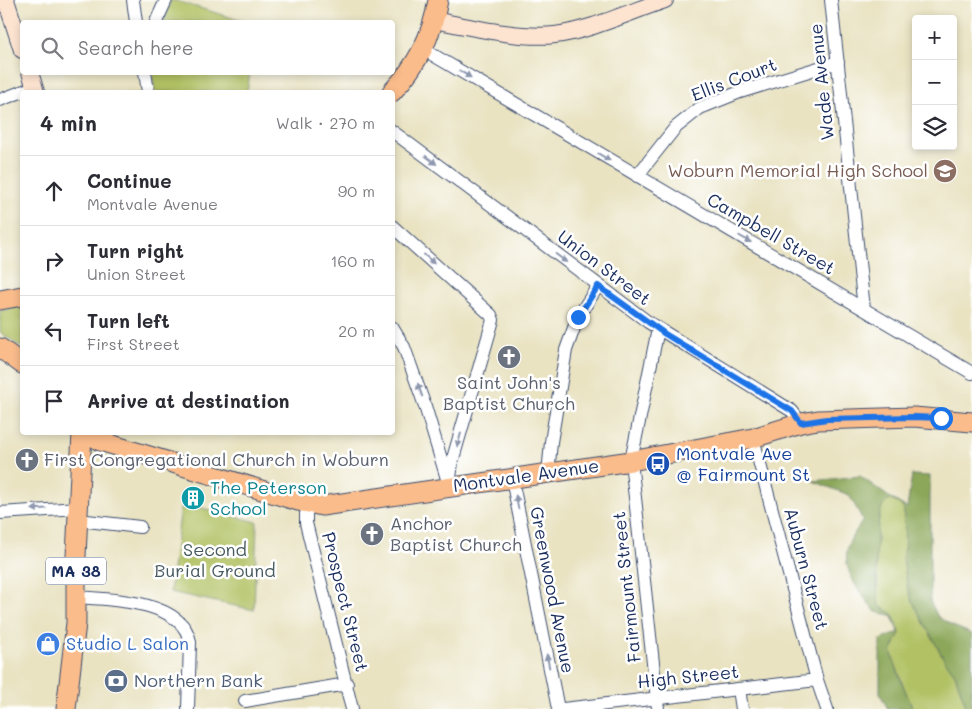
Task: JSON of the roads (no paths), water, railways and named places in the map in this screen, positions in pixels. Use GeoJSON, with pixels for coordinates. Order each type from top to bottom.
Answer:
{"type":"FeatureCollection","features":[{"type":"Feature","properties":{"kind":"main road"},"geometry":{"type":"LineString","coordinates":[[394,90],[423,49],[434,20],[438,0]]}},
{"type":"Feature","properties":{"kind":"main road"},"geometry":{"type":"LineString","coordinates":[[0,300],[20,296]]}},
{"type":"Feature","properties":{"kind":"main road"},"geometry":{"type":"LineString","coordinates":[[0,348],[20,363]]}},
{"type":"Feature","properties":{"kind":"main road","name":"Montvale Avenue"},"geometry":{"type":"LineString","coordinates":[[92,435],[100,441],[309,504],[322,506],[631,461],[753,438],[801,423],[827,419],[906,417],[941,418],[972,422]]}},
{"type":"Feature","properties":{"kind":"main road","name":"MA 38"},"geometry":{"type":"LineString","coordinates":[[66,709],[73,652],[82,435]]}},
{"type":"Feature","properties":{"kind":"street"},"geometry":{"type":"LineString","coordinates":[[6,0],[20,44]]}},
{"type":"Feature","properties":{"kind":"street"},"geometry":{"type":"LineString","coordinates":[[133,0],[136,20]]}},
{"type":"Feature","properties":{"kind":"street"},"geometry":{"type":"LineString","coordinates":[[157,20],[166,0]]}},
{"type":"Feature","properties":{"kind":"street"},"geometry":{"type":"LineString","coordinates":[[434,20],[514,34],[554,35],[583,28],[665,0]]}},
{"type":"Feature","properties":{"kind":"street","name":"Wade Avenue"},"geometry":{"type":"LineString","coordinates":[[831,0],[864,309]]}},
{"type":"Feature","properties":{"kind":"street","name":"Campbell Street"},"geometry":{"type":"LineString","coordinates":[[423,49],[972,373]]}},
{"type":"Feature","properties":{"kind":"street","name":"Ellis Court"},"geometry":{"type":"LineString","coordinates":[[637,176],[675,128],[700,108],[740,92],[838,62]]}},
{"type":"Feature","properties":{"kind":"street"},"geometry":{"type":"LineString","coordinates":[[145,75],[148,90]]}},
{"type":"Feature","properties":{"kind":"street"},"geometry":{"type":"LineString","coordinates":[[21,90],[34,84]]}},
{"type":"Feature","properties":{"kind":"street"},"geometry":{"type":"LineString","coordinates":[[0,100],[20,91]]}},
{"type":"Feature","properties":{"kind":"street","name":"Union Street"},"geometry":{"type":"LineString","coordinates":[[395,132],[598,286],[658,329],[792,411],[801,423]]}},
{"type":"Feature","properties":{"kind":"street"},"geometry":{"type":"LineString","coordinates":[[395,229],[491,315],[494,320],[455,454],[449,487]]}},
{"type":"Feature","properties":{"kind":"street"},"geometry":{"type":"LineString","coordinates":[[548,474],[566,350],[578,317],[598,286]]}},
{"type":"Feature","properties":{"kind":"street","name":"Fairmount Street"},"geometry":{"type":"LineString","coordinates":[[657,704],[631,461],[658,329]]}},
{"type":"Feature","properties":{"kind":"street"},"geometry":{"type":"LineString","coordinates":[[395,331],[402,341],[428,415],[449,487]]}},
{"type":"Feature","properties":{"kind":"street","name":"Auburn Street"},"geometry":{"type":"LineString","coordinates":[[753,438],[817,680],[827,709]]}},
{"type":"Feature","properties":{"kind":"street","name":"Greenwood Avenue"},"geometry":{"type":"LineString","coordinates":[[512,479],[558,709]]}},
{"type":"Feature","properties":{"kind":"street","name":"Prospect Street"},"geometry":{"type":"LineString","coordinates":[[309,504],[306,523],[352,709]]}},
{"type":"Feature","properties":{"kind":"street"},"geometry":{"type":"LineString","coordinates":[[0,513],[78,514],[140,527]]}},
{"type":"Feature","properties":{"kind":"street"},"geometry":{"type":"LineString","coordinates":[[76,597],[142,604],[162,612],[182,626],[187,632],[190,642],[188,709]]}},
{"type":"Feature","properties":{"kind":"street","name":"High Street"},"geometry":{"type":"LineString","coordinates":[[563,709],[657,704],[739,689],[817,680]]}},
{"type":"Feature","properties":{"kind":"street"},"geometry":{"type":"LineString","coordinates":[[245,701],[347,684]]}},
{"type":"Feature","properties":{"kind":"street"},"geometry":{"type":"LineString","coordinates":[[739,689],[742,709]]}},
{"type":"Feature","properties":{"kind":"place","name":"Woburn Memorial High School"},"geometry":{"type":"Point","coordinates":[945,171]}},
{"type":"Feature","properties":{"kind":"place","name":"Saint John's Baptist Church"},"geometry":{"type":"Point","coordinates":[509,357]}},
{"type":"Feature","properties":{"kind":"place","name":"First Congregational Church in Woburn"},"geometry":{"type":"Point","coordinates":[27,460]}},
{"type":"Feature","properties":{"kind":"place","name":"Montvale Ave @ Fairmount St"},"geometry":{"type":"Point","coordinates":[658,464]}},
{"type":"Feature","properties":{"kind":"place","name":"The Peterson School"},"geometry":{"type":"Point","coordinates":[193,498]}},
{"type":"Feature","properties":{"kind":"place","name":"Anchor Baptist Church"},"geometry":{"type":"Point","coordinates":[372,534]}},
{"type":"Feature","properties":{"kind":"place","name":"Studio L Salon"},"geometry":{"type":"Point","coordinates":[48,644]}},
{"type":"Feature","properties":{"kind":"place","name":"Northern Bank"},"geometry":{"type":"Point","coordinates":[116,681]}},
{"type":"Feature","properties":{"kind":"park label","name":"Second Burial Ground"},"geometry":{"type":"Point","coordinates":[215,560]}}]}
